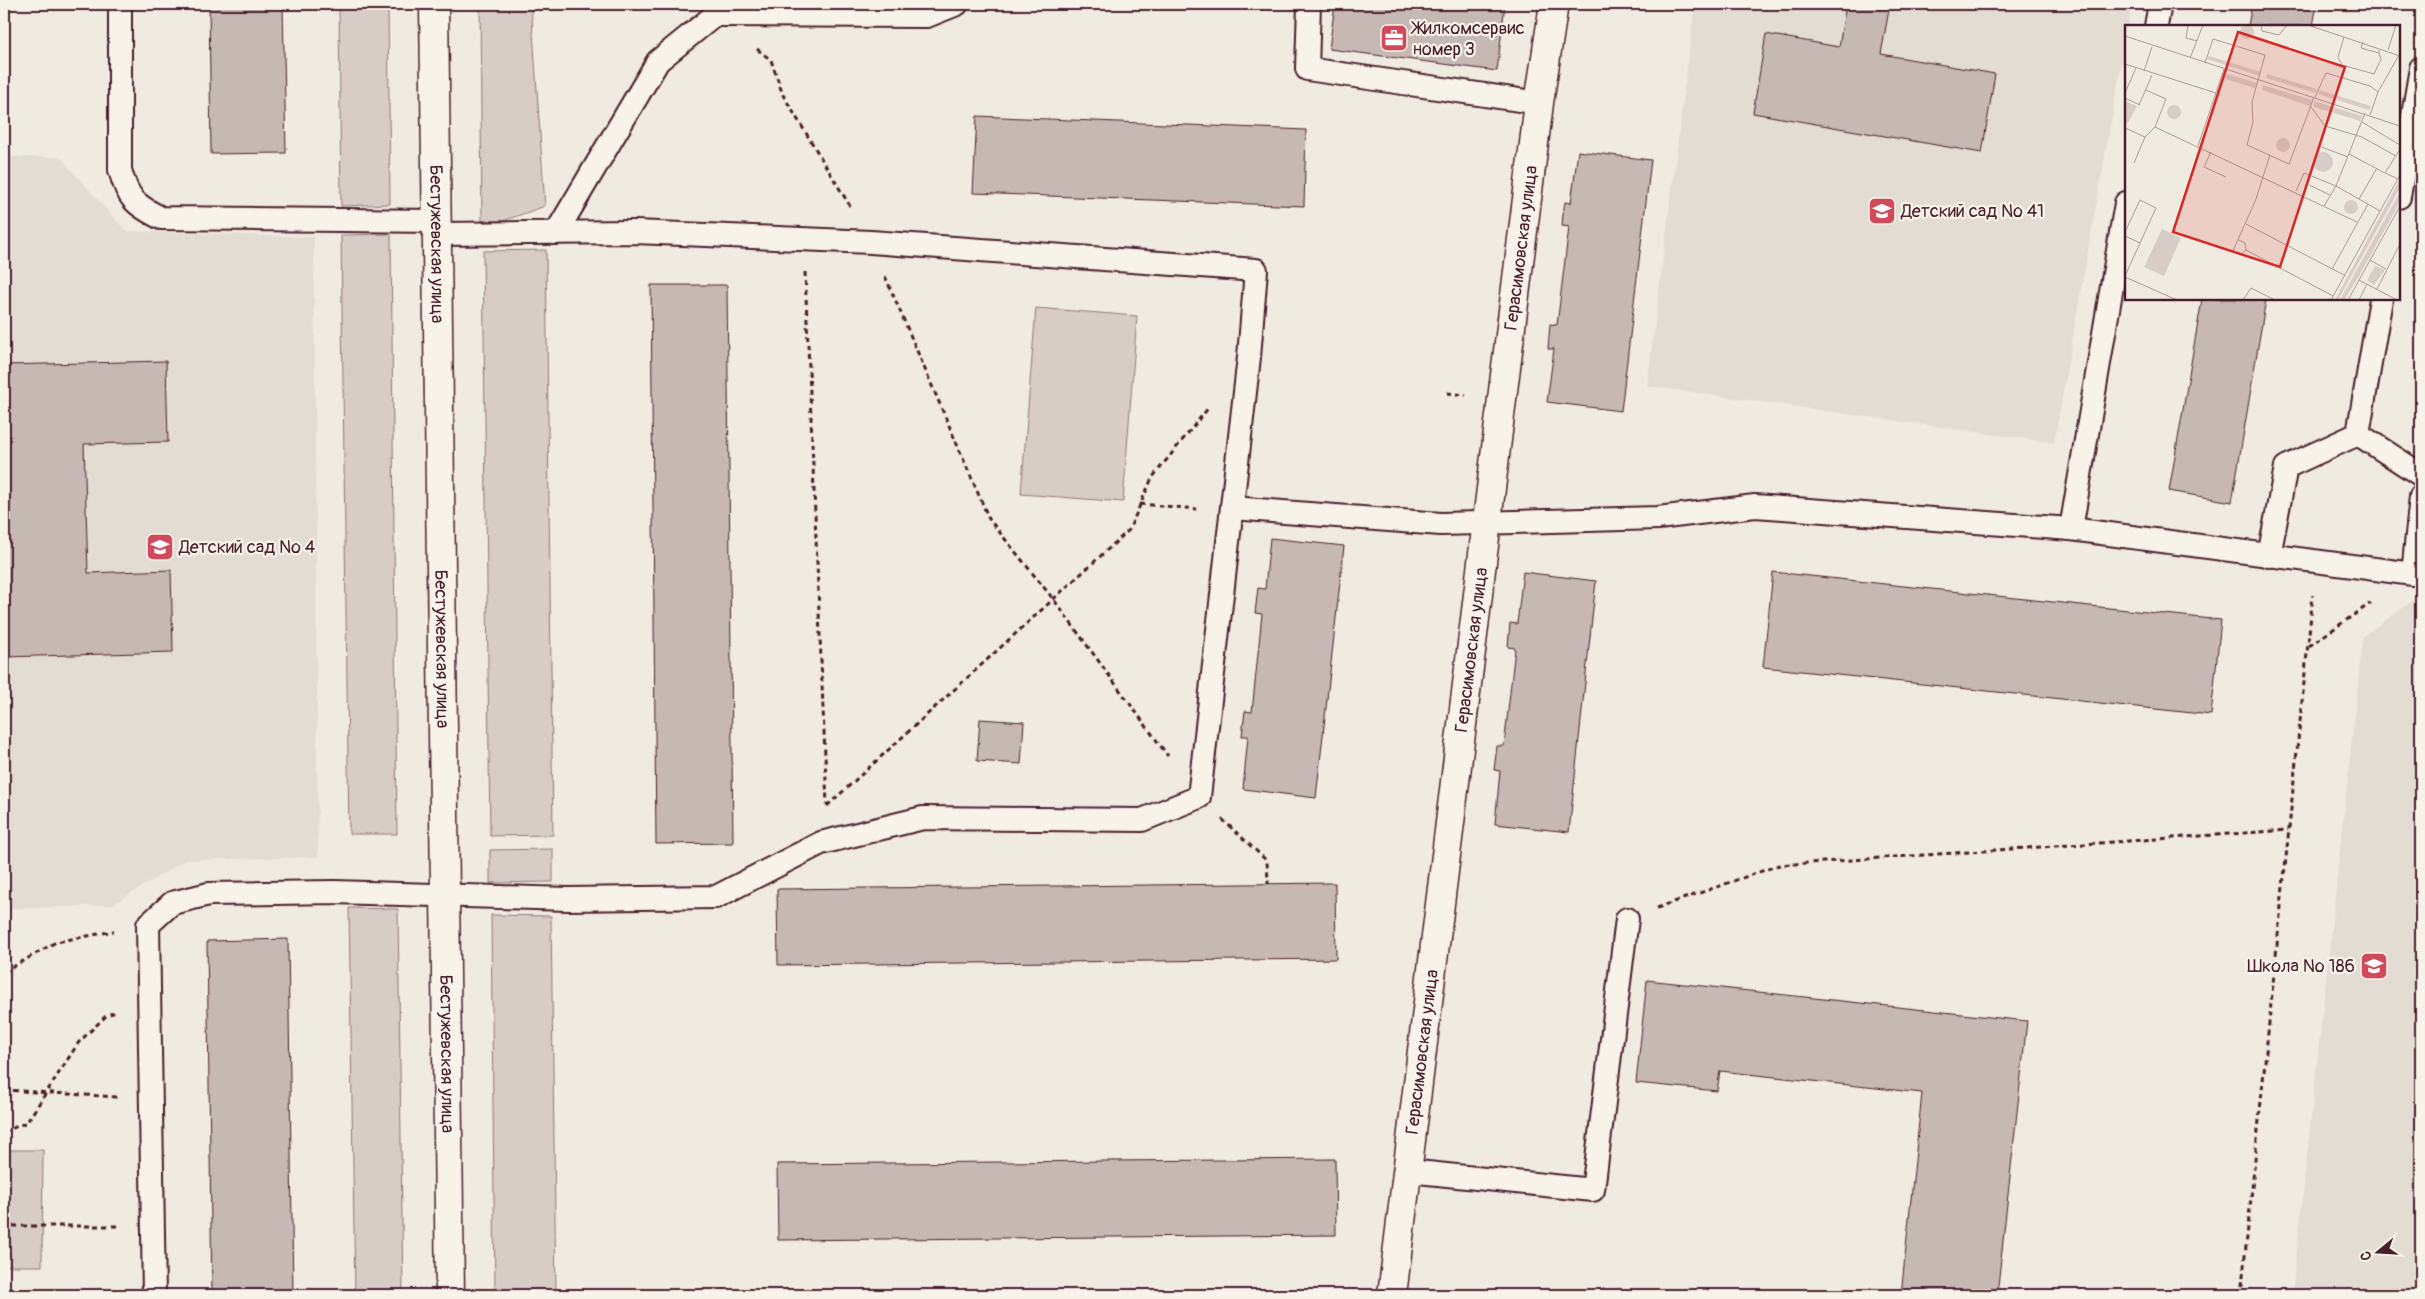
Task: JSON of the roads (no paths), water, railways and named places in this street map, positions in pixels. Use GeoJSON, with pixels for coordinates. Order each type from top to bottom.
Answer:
{"type":"FeatureCollection","features":[{"type":"Feature","properties":{"kind":"street","name":"Бестужевская улица"},"geometry":{"type":"LineString","coordinates":[[434,4],[450,1295]]}},
{"type":"Feature","properties":{"kind":"street","name":"Герасимовская улица"},"geometry":{"type":"LineString","coordinates":[[1392,1295],[1486,522],[1539,103],[1554,4]]}},
{"type":"Feature","properties":{"kind":"lane"},"geometry":{"type":"LineString","coordinates":[[120,4],[120,170],[126,192],[140,208],[161,218],[556,233],[635,232],[871,242],[1256,270],[1232,508],[1198,798],[1142,820],[924,818],[821,843],[716,897],[568,899],[334,892],[209,894],[172,904],[148,925],[154,1295]]}},
{"type":"Feature","properties":{"kind":"lane"},"geometry":{"type":"LineString","coordinates":[[556,233],[658,61],[715,10],[927,16],[957,4]]}},
{"type":"Feature","properties":{"kind":"lane"},"geometry":{"type":"LineString","coordinates":[[1310,4],[1307,69],[1539,103]]}},
{"type":"Feature","properties":{"kind":"lane"},"geometry":{"type":"LineString","coordinates":[[2156,25],[2160,4]]}},
{"type":"Feature","properties":{"kind":"lane"},"geometry":{"type":"LineString","coordinates":[[2400,191],[2421,68]]}},
{"type":"Feature","properties":{"kind":"lane"},"geometry":{"type":"LineString","coordinates":[[2071,530],[2125,209]]}},
{"type":"Feature","properties":{"kind":"lane"},"geometry":{"type":"LineString","coordinates":[[2358,434],[2381,300]]}},
{"type":"Feature","properties":{"kind":"lane"},"geometry":{"type":"LineString","coordinates":[[2268,556],[2286,467],[2358,434]]}},
{"type":"Feature","properties":{"kind":"lane"},"geometry":{"type":"LineString","coordinates":[[2358,434],[2421,475]]}},
{"type":"Feature","properties":{"kind":"lane"},"geometry":{"type":"LineString","coordinates":[[1232,508],[1441,524],[1658,518],[1755,506],[2071,530],[2413,574],[2421,496]]}},
{"type":"Feature","properties":{"kind":"lane"},"geometry":{"type":"LineString","coordinates":[[1408,1171],[1593,1190],[1627,919]]}},
{"type":"Feature","properties":{"kind":"place","name":"Жилкомсервис номер 3"},"geometry":{"type":"Point","coordinates":[1394,38]}},
{"type":"Feature","properties":{"kind":"place","name":"Детский сад № 41"},"geometry":{"type":"Point","coordinates":[1882,211]}},
{"type":"Feature","properties":{"kind":"place","name":"Детский сад № 4"},"geometry":{"type":"Point","coordinates":[160,547]}},
{"type":"Feature","properties":{"kind":"place","name":"Школа № 186"},"geometry":{"type":"Point","coordinates":[2374,966]}}]}
